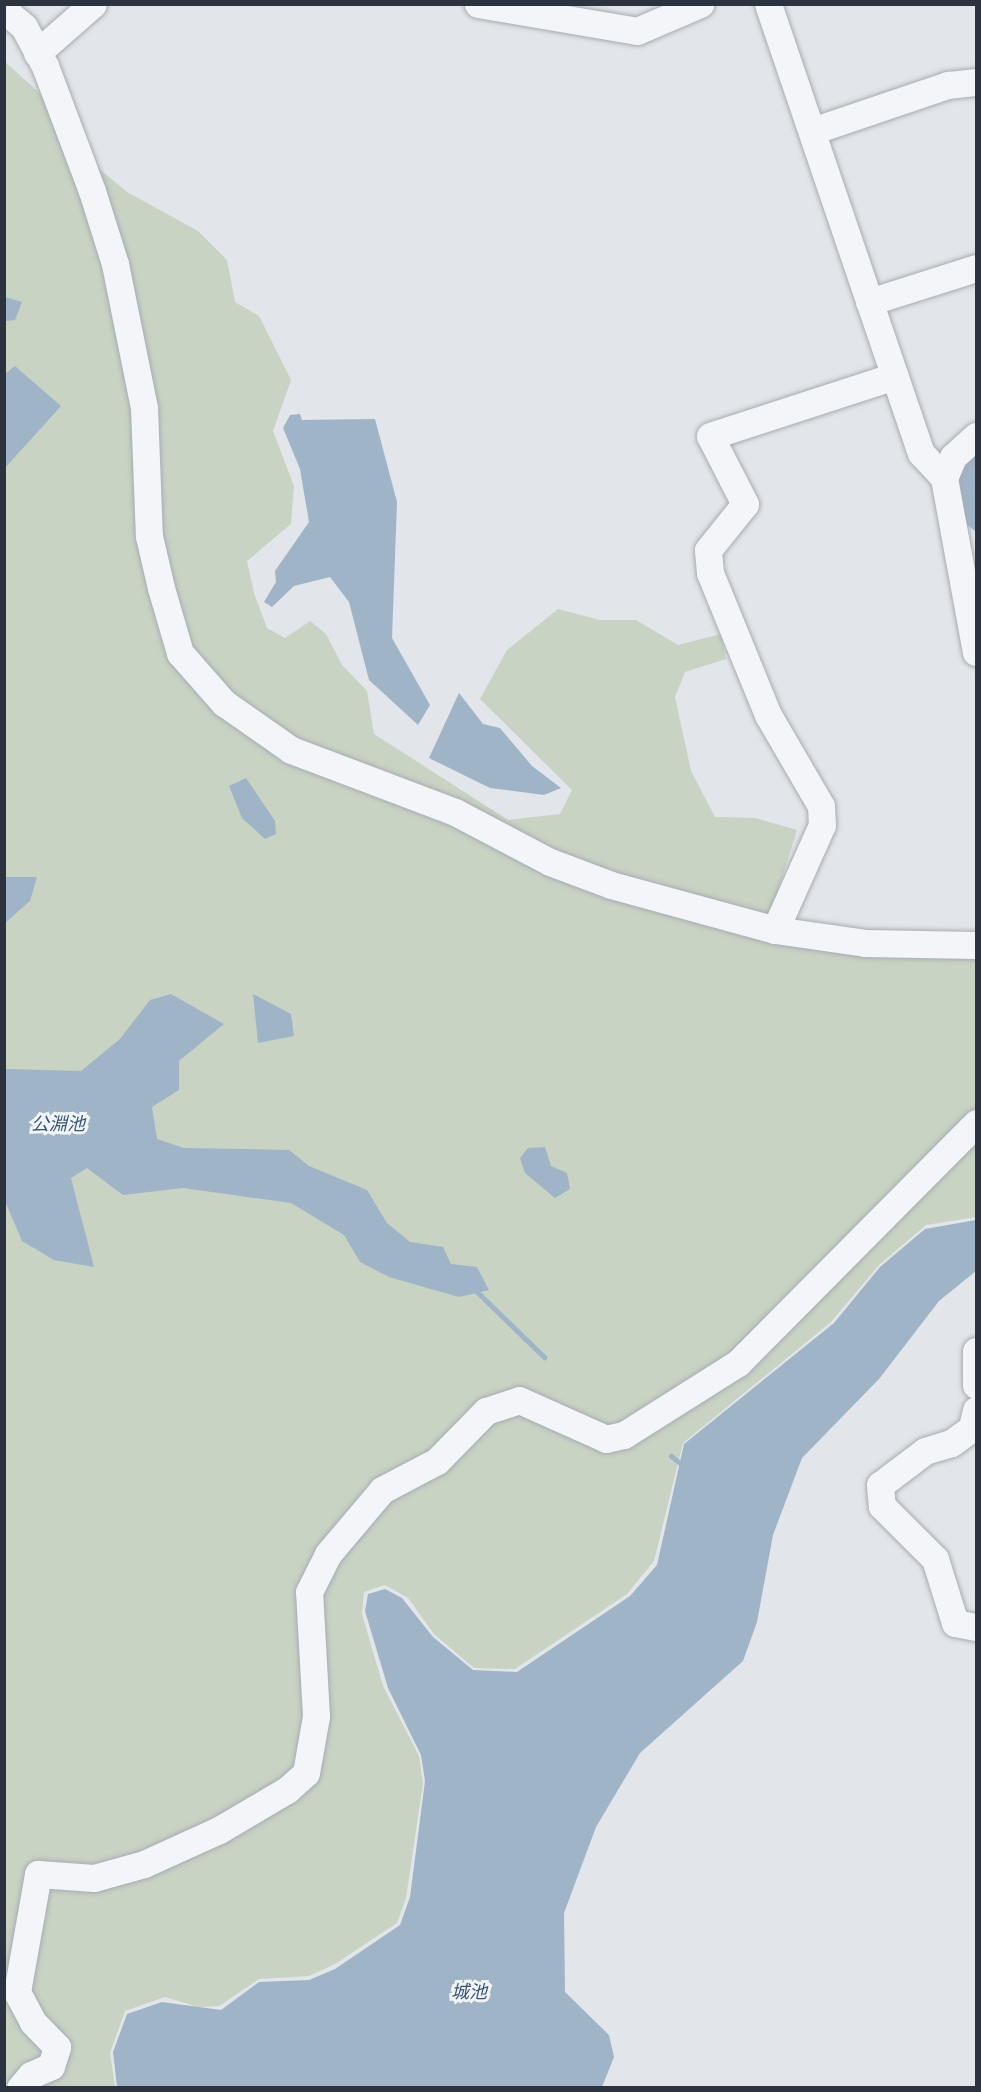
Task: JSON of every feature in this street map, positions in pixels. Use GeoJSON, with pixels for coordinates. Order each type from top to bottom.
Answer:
{"type":"FeatureCollection","features":[{"type":"Feature","properties":{"kind":"street"},"geometry":{"type":"LineString","coordinates":[[37,53],[93,4]]}},
{"type":"Feature","properties":{"kind":"street"},"geometry":{"type":"LineString","coordinates":[[478,4],[637,31],[700,4]]}},
{"type":"Feature","properties":{"kind":"street"},"geometry":{"type":"LineString","coordinates":[[768,4],[921,453],[944,478],[976,652]]}},
{"type":"Feature","properties":{"kind":"street"},"geometry":{"type":"LineString","coordinates":[[4,10],[24,27],[37,53],[116,264],[144,408],[149,536],[180,653],[191,671],[224,703],[291,750],[454,812],[550,862],[611,885],[775,930],[865,943],[976,945]]}},
{"type":"Feature","properties":{"kind":"street"},"geometry":{"type":"LineString","coordinates":[[812,131],[948,85],[976,82]]}},
{"type":"Feature","properties":{"kind":"street"},"geometry":{"type":"LineString","coordinates":[[869,302],[976,268]]}},
{"type":"Feature","properties":{"kind":"street"},"geometry":{"type":"LineString","coordinates":[[775,930],[822,825],[821,806],[768,715],[710,573],[708,550],[745,504],[710,436],[895,376]]}},
{"type":"Feature","properties":{"kind":"street"},"geometry":{"type":"LineString","coordinates":[[944,478],[953,457],[976,436]]}},
{"type":"Feature","properties":{"kind":"street"},"geometry":{"type":"LineString","coordinates":[[20,2088],[31,2074],[51,2066],[57,2047],[33,2022],[17,1992],[38,1874],[94,1878],[144,1864],[219,1830],[287,1790],[306,1773],[316,1716],[309,1592],[328,1554],[382,1490],[437,1461],[486,1410],[519,1400],[606,1439],[624,1435],[738,1363],[976,1123]]}},
{"type":"Feature","properties":{"kind":"street"},"geometry":{"type":"LineString","coordinates":[[976,1351],[976,1385]]}},
{"type":"Feature","properties":{"kind":"street"},"geometry":{"type":"LineString","coordinates":[[976,1410],[972,1428],[951,1443],[925,1451],[880,1485],[882,1506],[936,1558],[955,1623],[976,1627]]}},
{"type":"Feature","properties":{"kind":"green space"},"geometry":{"type":"Polygon","coordinates":[[[4,61],[43,96],[73,147],[127,192],[198,231],[227,260],[235,302],[259,316],[291,380],[273,431],[294,486],[291,524],[247,561],[254,593],[267,628],[285,638],[310,621],[326,634],[342,665],[367,691],[374,734],[508,820],[560,814],[572,790],[480,699],[507,650],[558,609],[600,620],[636,620],[678,645],[721,634],[726,659],[685,672],[675,697],[691,771],[715,817],[755,818],[797,830],[771,914],[773,935],[976,956],[976,1217],[926,1225],[879,1265],[831,1322],[683,1443],[654,1561],[627,1594],[515,1669],[474,1668],[434,1634],[408,1598],[385,1585],[364,1592],[362,1614],[383,1686],[419,1756],[423,1783],[406,1898],[397,1923],[335,1964],[309,1976],[259,1979],[219,2006],[198,2007],[165,1997],[125,2011],[110,2053],[115,2087],[5,2087],[4,61]]]}},
{"type":"Feature","properties":{"kind":"water"},"geometry":{"type":"Polygon","coordinates":[[[5,297],[22,302],[15,320],[5,321],[5,297]]]}},
{"type":"Feature","properties":{"kind":"water"},"geometry":{"type":"Polygon","coordinates":[[[15,366],[61,406],[5,468],[5,374],[15,366]]]}},
{"type":"Feature","properties":{"kind":"water"},"geometry":{"type":"Polygon","coordinates":[[[300,414],[302,420],[375,419],[397,502],[392,638],[430,705],[418,725],[369,680],[349,602],[330,577],[294,586],[272,607],[264,602],[276,582],[275,571],[309,522],[300,469],[283,428],[290,415],[300,414]]]}},
{"type":"Feature","properties":{"kind":"water"},"geometry":{"type":"Polygon","coordinates":[[[976,445],[976,532],[961,520],[951,474],[976,445]]]}},
{"type":"Feature","properties":{"kind":"water"},"geometry":{"type":"Polygon","coordinates":[[[459,693],[483,724],[500,728],[532,766],[561,788],[544,795],[490,788],[429,758],[459,693]]]}},
{"type":"Feature","properties":{"kind":"water"},"geometry":{"type":"Polygon","coordinates":[[[246,778],[275,821],[276,834],[265,839],[242,818],[229,786],[246,778]]]}},
{"type":"Feature","properties":{"kind":"water"},"geometry":{"type":"Polygon","coordinates":[[[5,877],[37,877],[30,901],[5,923],[5,877]]]}},
{"type":"Feature","properties":{"kind":"water","name":"公淵池"},"geometry":{"type":"Polygon","coordinates":[[[171,994],[224,1024],[179,1061],[179,1090],[152,1107],[157,1139],[184,1148],[289,1150],[309,1166],[367,1190],[387,1223],[410,1242],[443,1247],[451,1264],[477,1267],[489,1290],[459,1297],[389,1277],[360,1262],[344,1235],[291,1203],[183,1188],[123,1195],[87,1168],[71,1178],[94,1267],[54,1260],[22,1241],[5,1201],[5,1069],[81,1071],[120,1039],[150,1000],[171,994]]]}},
{"type":"Feature","properties":{"kind":"water"},"geometry":{"type":"Polygon","coordinates":[[[253,994],[291,1014],[294,1036],[258,1043],[253,994]]]}},
{"type":"Feature","properties":{"kind":"water"},"geometry":{"type":"Polygon","coordinates":[[[545,1147],[551,1166],[567,1173],[570,1189],[555,1198],[525,1173],[520,1158],[528,1148],[545,1147]]]}},
{"type":"Feature","properties":{"kind":"water","name":"城池"},"geometry":{"type":"Polygon","coordinates":[[[976,1220],[976,1271],[939,1301],[879,1379],[802,1458],[773,1535],[757,1622],[743,1661],[640,1753],[596,1827],[564,1913],[565,1992],[609,2035],[614,2057],[602,2087],[117,2087],[113,2052],[127,2014],[162,2002],[221,2010],[259,1982],[309,1980],[335,1969],[400,1925],[410,1897],[425,1781],[421,1755],[388,1688],[365,1611],[368,1594],[385,1589],[402,1598],[433,1637],[473,1670],[517,1672],[630,1596],[657,1565],[684,1444],[834,1323],[880,1267],[925,1229],[976,1220]]]}},
{"type":"Feature","properties":{"kind":"waterway"},"geometry":{"type":"LineString","coordinates":[[474,1289],[544,1357]]}},
{"type":"Feature","properties":{"kind":"waterway"},"geometry":{"type":"LineString","coordinates":[[671,1456],[684,1466]]}}]}
